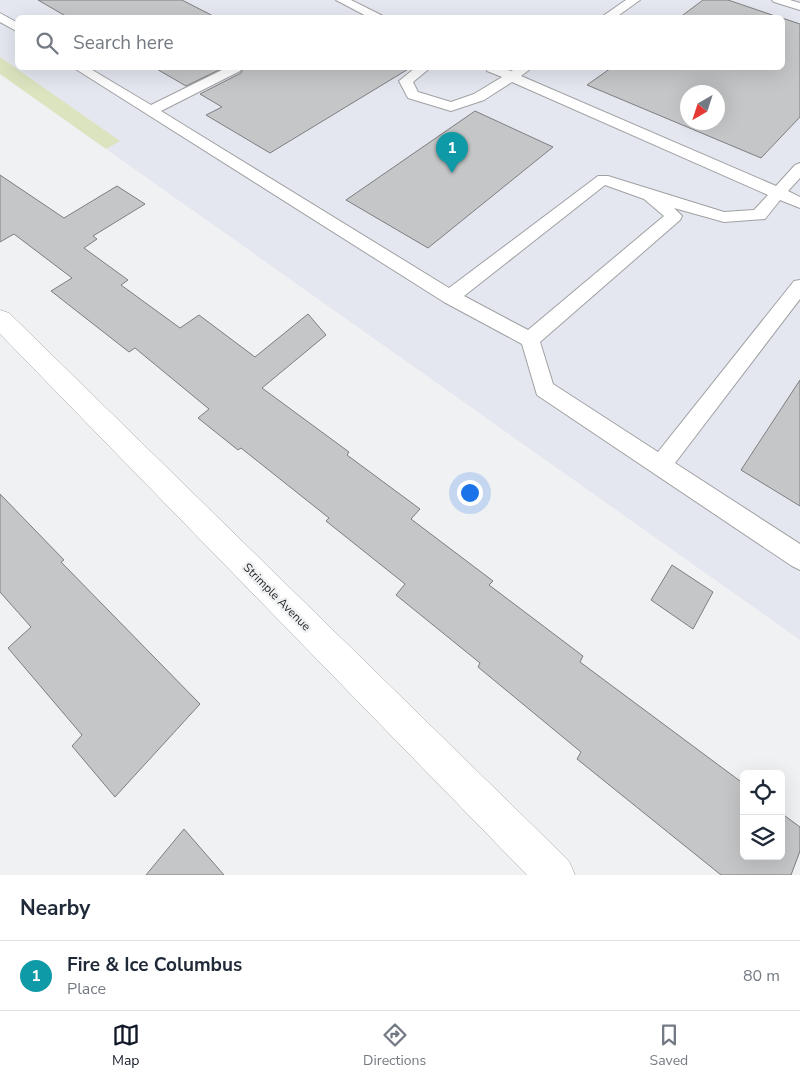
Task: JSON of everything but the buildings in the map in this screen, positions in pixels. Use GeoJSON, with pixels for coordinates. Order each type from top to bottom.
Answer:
{"type":"FeatureCollection","features":[{"type":"Feature","properties":{"kind":"street","name":"Strimple Avenue"},"geometry":{"type":"LineString","coordinates":[[0,319],[555,875]]}},
{"type":"Feature","properties":{"kind":"lane"},"geometry":{"type":"LineString","coordinates":[[342,0],[374,15]]}},
{"type":"Feature","properties":{"kind":"lane"},"geometry":{"type":"LineString","coordinates":[[354,6],[367,0]]}},
{"type":"Feature","properties":{"kind":"lane"},"geometry":{"type":"LineString","coordinates":[[611,15],[634,0]]}},
{"type":"Feature","properties":{"kind":"lane"},"geometry":{"type":"LineString","coordinates":[[778,0],[800,7]]}},
{"type":"Feature","properties":{"kind":"lane"},"geometry":{"type":"LineString","coordinates":[[0,17],[15,26]]}},
{"type":"Feature","properties":{"kind":"lane"},"geometry":{"type":"LineString","coordinates":[[84,70],[450,297],[530,340],[544,389],[800,558]]}},
{"type":"Feature","properties":{"kind":"lane"},"geometry":{"type":"LineString","coordinates":[[151,111],[231,70]]}},
{"type":"Feature","properties":{"kind":"lane"},"geometry":{"type":"LineString","coordinates":[[420,70],[406,81],[413,95],[451,107],[479,97],[522,70]]}},
{"type":"Feature","properties":{"kind":"lane"},"geometry":{"type":"LineString","coordinates":[[497,70],[800,203]]}},
{"type":"Feature","properties":{"kind":"lane"},"geometry":{"type":"LineString","coordinates":[[450,297],[603,179],[724,217],[759,215],[800,168]]}},
{"type":"Feature","properties":{"kind":"lane"},"geometry":{"type":"LineString","coordinates":[[530,340],[674,216],[650,195]]}},
{"type":"Feature","properties":{"kind":"lane"},"geometry":{"type":"LineString","coordinates":[[660,466],[800,286]]}},
{"type":"Feature","properties":{"kind":"shaded area"},"geometry":{"type":"Polygon","coordinates":[[[0,0],[800,0],[800,640],[106,149],[119,141],[18,70],[785,70],[785,15],[15,15],[15,68],[0,57],[0,0]]]}},
{"type":"Feature","properties":{"kind":"green space"},"geometry":{"type":"Polygon","coordinates":[[[0,57],[15,68],[15,70],[19,70],[120,141],[106,149],[0,74],[0,57]]]}},
{"type":"Feature","properties":{"kind":"place","name":"Fire & Ice Columbus"},"geometry":{"type":"Point","coordinates":[452,173]}}]}
